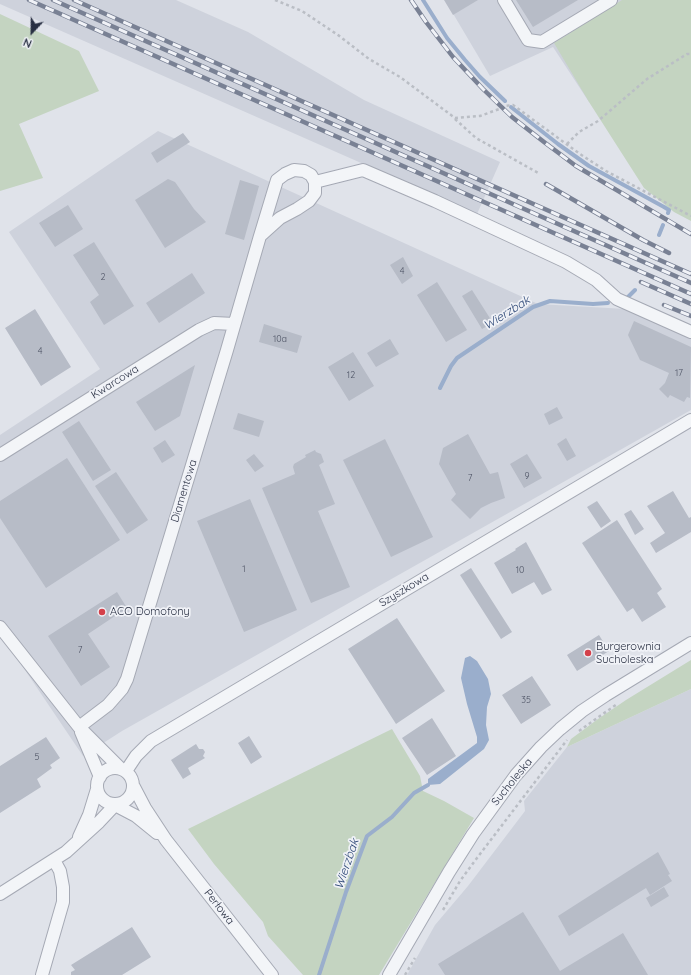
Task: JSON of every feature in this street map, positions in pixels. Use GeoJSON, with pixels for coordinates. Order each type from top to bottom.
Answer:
{"type":"FeatureCollection","features":[{"type":"Feature","properties":{"kind":"street"},"geometry":{"type":"LineString","coordinates":[[504,0],[528,40],[542,42],[611,0]]}},
{"type":"Feature","properties":{"kind":"street","name":"Diamentowa"},"geometry":{"type":"LineString","coordinates":[[79,727],[108,705],[122,689],[127,679],[277,180],[294,170],[304,171],[311,176],[315,182]]}},
{"type":"Feature","properties":{"kind":"street"},"geometry":{"type":"LineString","coordinates":[[260,236],[280,218],[309,201],[315,193],[315,182],[363,170],[435,201],[566,262],[596,280],[617,299],[691,332]]}},
{"type":"Feature","properties":{"kind":"street","name":"Kwarcowa"},"geometry":{"type":"LineString","coordinates":[[0,455],[202,328],[214,323],[234,324]]}},
{"type":"Feature","properties":{"kind":"street","name":"Szyszkowa"},"geometry":{"type":"LineString","coordinates":[[123,770],[151,741],[691,420]]}},
{"type":"Feature","properties":{"kind":"street"},"geometry":{"type":"LineString","coordinates":[[0,628],[79,727],[130,776],[134,787],[130,798],[125,802],[115,805],[66,852],[0,894]]}},
{"type":"Feature","properties":{"kind":"street","name":"Sucholeska"},"geometry":{"type":"LineString","coordinates":[[389,975],[414,930],[473,834],[516,775],[541,746],[588,707],[691,643]]}},
{"type":"Feature","properties":{"kind":"street"},"geometry":{"type":"LineString","coordinates":[[79,727],[99,783],[103,800],[115,805]]}},
{"type":"Feature","properties":{"kind":"street"},"geometry":{"type":"LineString","coordinates":[[77,842],[89,815],[99,783],[109,770],[123,770]]}},
{"type":"Feature","properties":{"kind":"street","name":"Perłowa"},"geometry":{"type":"LineString","coordinates":[[134,787],[145,808],[166,840],[272,975]]}},
{"type":"Feature","properties":{"kind":"street","name":"Perłowa"},"geometry":{"type":"LineString","coordinates":[[115,805],[136,816],[166,840]]}},
{"type":"Feature","properties":{"kind":"street"},"geometry":{"type":"LineString","coordinates":[[42,975],[63,902],[63,887],[60,870],[54,860]]}},
{"type":"Feature","properties":{"kind":"path"},"geometry":{"type":"LineString","coordinates":[[275,0],[302,11],[338,35],[369,59],[400,76],[455,118],[476,138],[540,174]]}},
{"type":"Feature","properties":{"kind":"path"},"geometry":{"type":"LineString","coordinates":[[567,144],[579,132],[598,121],[647,79],[687,54],[691,54]]}},
{"type":"Feature","properties":{"kind":"path"},"geometry":{"type":"LineString","coordinates":[[455,118],[480,116],[504,106],[512,105],[606,171],[691,216]]}},
{"type":"Feature","properties":{"kind":"path"},"geometry":{"type":"LineString","coordinates":[[576,733],[619,703]]}},
{"type":"Feature","properties":{"kind":"path"},"geometry":{"type":"LineString","coordinates":[[441,912],[460,881],[477,858],[570,738]]}},
{"type":"Feature","properties":{"kind":"path"},"geometry":{"type":"LineString","coordinates":[[405,975],[416,956]]}},
{"type":"Feature","properties":{"kind":"shaded area"},"geometry":{"type":"Polygon","coordinates":[[[0,0],[176,0],[248,32],[364,100],[500,162],[477,214],[0,4],[0,0]]]}},
{"type":"Feature","properties":{"kind":"shaded area"},"geometry":{"type":"Polygon","coordinates":[[[445,0],[691,0],[589,102],[553,47],[490,76],[445,0]]]}},
{"type":"Feature","properties":{"kind":"shaded area"},"geometry":{"type":"Polygon","coordinates":[[[158,131],[538,304],[626,309],[691,338],[691,410],[122,731],[83,756],[0,633],[0,435],[100,369],[9,232],[158,131]]]}},
{"type":"Feature","properties":{"kind":"shaded area"},"geometry":{"type":"Polygon","coordinates":[[[691,689],[691,975],[407,975],[435,925],[468,886],[525,811],[524,801],[567,747],[691,689]]]}},
{"type":"Feature","properties":{"kind":"green space"},"geometry":{"type":"Polygon","coordinates":[[[622,0],[691,0],[691,221],[674,212],[644,188],[589,102],[554,43],[622,0]]]}},
{"type":"Feature","properties":{"kind":"green space"},"geometry":{"type":"Polygon","coordinates":[[[0,14],[79,51],[99,91],[19,124],[43,178],[0,191],[0,14]]]}},
{"type":"Feature","properties":{"kind":"green space"},"geometry":{"type":"Polygon","coordinates":[[[691,660],[691,689],[567,747],[571,739],[598,719],[691,660]]]}},
{"type":"Feature","properties":{"kind":"green space"},"geometry":{"type":"Polygon","coordinates":[[[392,729],[420,776],[423,791],[474,818],[379,975],[303,975],[268,936],[263,922],[214,864],[188,829],[392,729]]]}},
{"type":"Feature","properties":{"kind":"water"},"geometry":{"type":"Polygon","coordinates":[[[470,656],[477,661],[488,679],[491,694],[487,707],[486,725],[489,740],[484,749],[440,784],[428,785],[428,779],[477,743],[477,737],[461,678],[465,658],[470,656]]]}},
{"type":"Feature","properties":{"kind":"building"},"geometry":{"type":"Polygon","coordinates":[[[444,0],[478,0],[453,15],[444,0]]]}},
{"type":"Feature","properties":{"kind":"building"},"geometry":{"type":"Polygon","coordinates":[[[516,0],[578,0],[533,27],[516,0]]]}},
{"type":"Feature","properties":{"kind":"building"},"geometry":{"type":"Polygon","coordinates":[[[183,133],[190,142],[157,163],[151,153],[183,133]]]}},
{"type":"Feature","properties":{"kind":"building"},"geometry":{"type":"Polygon","coordinates":[[[168,179],[175,182],[194,209],[206,222],[165,248],[135,200],[168,179]]]}},
{"type":"Feature","properties":{"kind":"building"},"geometry":{"type":"Polygon","coordinates":[[[240,180],[259,186],[244,240],[225,234],[240,180]]]}},
{"type":"Feature","properties":{"kind":"building"},"geometry":{"type":"Polygon","coordinates":[[[68,205],[83,229],[55,247],[39,223],[68,205]]]}},
{"type":"Feature","properties":{"kind":"building"},"geometry":{"type":"Polygon","coordinates":[[[94,242],[134,306],[104,325],[90,302],[99,295],[73,255],[94,242]]]}},
{"type":"Feature","properties":{"kind":"building"},"geometry":{"type":"Polygon","coordinates":[[[403,257],[413,276],[402,284],[390,265],[403,257]]]}},
{"type":"Feature","properties":{"kind":"building"},"geometry":{"type":"Polygon","coordinates":[[[192,273],[205,293],[159,323],[146,303],[192,273]]]}},
{"type":"Feature","properties":{"kind":"building"},"geometry":{"type":"Polygon","coordinates":[[[437,282],[467,330],[446,342],[417,295],[437,282]]]}},
{"type":"Feature","properties":{"kind":"building"},"geometry":{"type":"Polygon","coordinates":[[[472,290],[493,323],[482,329],[462,296],[472,290]]]}},
{"type":"Feature","properties":{"kind":"building"},"geometry":{"type":"Polygon","coordinates":[[[35,309],[71,367],[41,386],[5,328],[35,309]]]}},
{"type":"Feature","properties":{"kind":"building"},"geometry":{"type":"Polygon","coordinates":[[[634,321],[691,347],[690,398],[687,397],[684,402],[670,395],[668,398],[659,389],[665,383],[669,373],[640,360],[628,335],[634,321]]]}},
{"type":"Feature","properties":{"kind":"building"},"geometry":{"type":"Polygon","coordinates":[[[264,324],[302,336],[297,353],[259,342],[264,324]]]}},
{"type":"Feature","properties":{"kind":"building"},"geometry":{"type":"Polygon","coordinates":[[[390,339],[399,354],[376,367],[367,353],[390,339]]]}},
{"type":"Feature","properties":{"kind":"building"},"geometry":{"type":"Polygon","coordinates":[[[353,352],[374,386],[349,401],[328,367],[353,352]]]}},
{"type":"Feature","properties":{"kind":"building"},"geometry":{"type":"Polygon","coordinates":[[[195,365],[180,416],[155,431],[136,402],[195,365]]]}},
{"type":"Feature","properties":{"kind":"building"},"geometry":{"type":"Polygon","coordinates":[[[557,407],[563,418],[549,425],[544,414],[557,407]]]}},
{"type":"Feature","properties":{"kind":"building"},"geometry":{"type":"Polygon","coordinates":[[[238,413],[264,421],[259,437],[233,429],[238,413]]]}},
{"type":"Feature","properties":{"kind":"building"},"geometry":{"type":"Polygon","coordinates":[[[79,421],[111,470],[93,481],[62,432],[79,421]]]}},
{"type":"Feature","properties":{"kind":"building"},"geometry":{"type":"Polygon","coordinates":[[[468,434],[490,474],[498,472],[505,498],[481,508],[470,519],[451,500],[456,494],[439,464],[443,448],[468,434]]]}},
{"type":"Feature","properties":{"kind":"building"},"geometry":{"type":"Polygon","coordinates":[[[566,438],[576,456],[567,461],[557,444],[566,438]]]}},
{"type":"Feature","properties":{"kind":"building"},"geometry":{"type":"Polygon","coordinates":[[[385,439],[433,537],[391,557],[343,460],[385,439]]]}},
{"type":"Feature","properties":{"kind":"building"},"geometry":{"type":"Polygon","coordinates":[[[165,440],[175,455],[162,463],[153,448],[165,440]]]}},
{"type":"Feature","properties":{"kind":"building"},"geometry":{"type":"Polygon","coordinates":[[[315,450],[321,454],[324,462],[319,465],[335,504],[318,511],[350,587],[311,603],[262,488],[295,474],[293,467],[294,464],[306,457],[305,455],[315,450]]]}},
{"type":"Feature","properties":{"kind":"building"},"geometry":{"type":"Polygon","coordinates":[[[254,454],[264,466],[255,472],[246,460],[254,454]]]}},
{"type":"Feature","properties":{"kind":"building"},"geometry":{"type":"Polygon","coordinates":[[[527,454],[542,478],[524,488],[510,464],[527,454]]]}},
{"type":"Feature","properties":{"kind":"building"},"geometry":{"type":"Polygon","coordinates":[[[67,458],[120,540],[46,588],[0,518],[0,501],[67,458]]]}},
{"type":"Feature","properties":{"kind":"building"},"geometry":{"type":"Polygon","coordinates":[[[116,472],[148,520],[127,534],[95,486],[116,472]]]}},
{"type":"Feature","properties":{"kind":"building"},"geometry":{"type":"Polygon","coordinates":[[[673,491],[689,518],[691,517],[691,532],[656,553],[650,543],[665,533],[647,506],[673,491]]]}},
{"type":"Feature","properties":{"kind":"building"},"geometry":{"type":"Polygon","coordinates":[[[250,499],[297,610],[244,632],[197,521],[250,499]]]}},
{"type":"Feature","properties":{"kind":"building"},"geometry":{"type":"Polygon","coordinates":[[[597,501],[611,521],[601,528],[587,507],[597,501]]]}},
{"type":"Feature","properties":{"kind":"building"},"geometry":{"type":"Polygon","coordinates":[[[631,510],[644,529],[635,535],[624,514],[631,510]]]}},
{"type":"Feature","properties":{"kind":"building"},"geometry":{"type":"Polygon","coordinates":[[[617,520],[662,589],[657,593],[666,607],[642,622],[633,608],[627,612],[582,543],[617,520]]]}},
{"type":"Feature","properties":{"kind":"building"},"geometry":{"type":"Polygon","coordinates":[[[526,542],[552,590],[542,595],[534,582],[512,594],[494,563],[516,550],[515,549],[526,542]]]}},
{"type":"Feature","properties":{"kind":"building"},"geometry":{"type":"Polygon","coordinates":[[[471,568],[512,632],[501,639],[460,575],[471,568]]]}},
{"type":"Feature","properties":{"kind":"building"},"geometry":{"type":"Polygon","coordinates":[[[117,592],[127,608],[88,634],[110,667],[81,686],[48,636],[117,592]]]}},
{"type":"Feature","properties":{"kind":"building"},"geometry":{"type":"Polygon","coordinates":[[[397,618],[445,691],[396,724],[348,649],[397,618]]]}},
{"type":"Feature","properties":{"kind":"building","name":"Burgerownia Sucholeska"},"geometry":{"type":"Polygon","coordinates":[[[599,635],[609,651],[577,671],[567,655],[599,635]]]}},
{"type":"Feature","properties":{"kind":"building"},"geometry":{"type":"Polygon","coordinates":[[[532,676],[551,705],[521,724],[502,695],[532,676]]]}},
{"type":"Feature","properties":{"kind":"building"},"geometry":{"type":"Polygon","coordinates":[[[432,718],[456,756],[427,775],[402,738],[432,718]]]}},
{"type":"Feature","properties":{"kind":"building"},"geometry":{"type":"Polygon","coordinates":[[[249,736],[262,757],[251,764],[238,743],[249,736]]]}},
{"type":"Feature","properties":{"kind":"building"},"geometry":{"type":"Polygon","coordinates":[[[46,737],[60,758],[50,765],[52,768],[37,779],[41,787],[0,813],[0,766],[46,737]]]}},
{"type":"Feature","properties":{"kind":"building"},"geometry":{"type":"Polygon","coordinates":[[[196,744],[199,749],[203,749],[205,752],[203,756],[205,758],[188,768],[191,774],[183,779],[171,760],[196,744]]]}},
{"type":"Feature","properties":{"kind":"building"},"geometry":{"type":"Polygon","coordinates":[[[658,852],[670,874],[668,875],[672,881],[650,895],[646,888],[569,936],[558,916],[658,852]]]}},
{"type":"Feature","properties":{"kind":"building"},"geometry":{"type":"Polygon","coordinates":[[[664,887],[669,896],[651,907],[646,898],[664,887]]]}},
{"type":"Feature","properties":{"kind":"building"},"geometry":{"type":"Polygon","coordinates":[[[523,912],[560,971],[623,933],[648,975],[445,975],[438,964],[523,912]]]}},
{"type":"Feature","properties":{"kind":"building"},"geometry":{"type":"Polygon","coordinates":[[[132,927],[151,957],[122,975],[71,975],[71,972],[75,970],[71,965],[132,927]]]}},
{"type":"Feature","properties":{"kind":"waterway","name":"Wierzbak"},"geometry":{"type":"LineString","coordinates":[[423,0],[447,38],[480,77],[505,101]]}},
{"type":"Feature","properties":{"kind":"waterway","name":"Wierzbak"},"geometry":{"type":"LineString","coordinates":[[511,107],[589,166],[664,207],[669,210],[668,213]]}},
{"type":"Feature","properties":{"kind":"waterway","name":"Wierzbak"},"geometry":{"type":"LineString","coordinates":[[659,235],[663,225]]}},
{"type":"Feature","properties":{"kind":"waterway","name":"Wierzbak"},"geometry":{"type":"LineString","coordinates":[[627,298],[635,290]]}},
{"type":"Feature","properties":{"kind":"waterway","name":"Wierzbak"},"geometry":{"type":"LineString","coordinates":[[440,388],[451,366],[457,358],[533,307],[550,301],[593,304],[608,303]]}},
{"type":"Feature","properties":{"kind":"waterway","name":"Wierzbak"},"geometry":{"type":"LineString","coordinates":[[319,975],[346,892],[367,836],[392,817],[414,793],[428,785]]}},
{"type":"Feature","properties":{"kind":"railway"},"geometry":{"type":"LineString","coordinates":[[29,0],[691,294]]}},
{"type":"Feature","properties":{"kind":"railway"},"geometry":{"type":"LineString","coordinates":[[53,0],[691,283]]}},
{"type":"Feature","properties":{"kind":"railway"},"geometry":{"type":"LineString","coordinates":[[74,0],[691,274]]}},
{"type":"Feature","properties":{"kind":"railway"},"geometry":{"type":"LineString","coordinates":[[411,0],[453,57],[512,117],[576,166],[691,234]]}},
{"type":"Feature","properties":{"kind":"railway"},"geometry":{"type":"LineString","coordinates":[[546,184],[643,240],[669,253]]}},
{"type":"Feature","properties":{"kind":"railway"},"geometry":{"type":"LineString","coordinates":[[641,282],[691,304]]}},
{"type":"Feature","properties":{"kind":"railway"},"geometry":{"type":"LineString","coordinates":[[664,305],[691,316]]}},
{"type":"Feature","properties":{"kind":"place","name":"ACO Domofony"},"geometry":{"type":"Point","coordinates":[102,612]}},
{"type":"Feature","properties":{"kind":"place","name":"Burgerownia Sucholeska"},"geometry":{"type":"Point","coordinates":[588,653]}}]}
